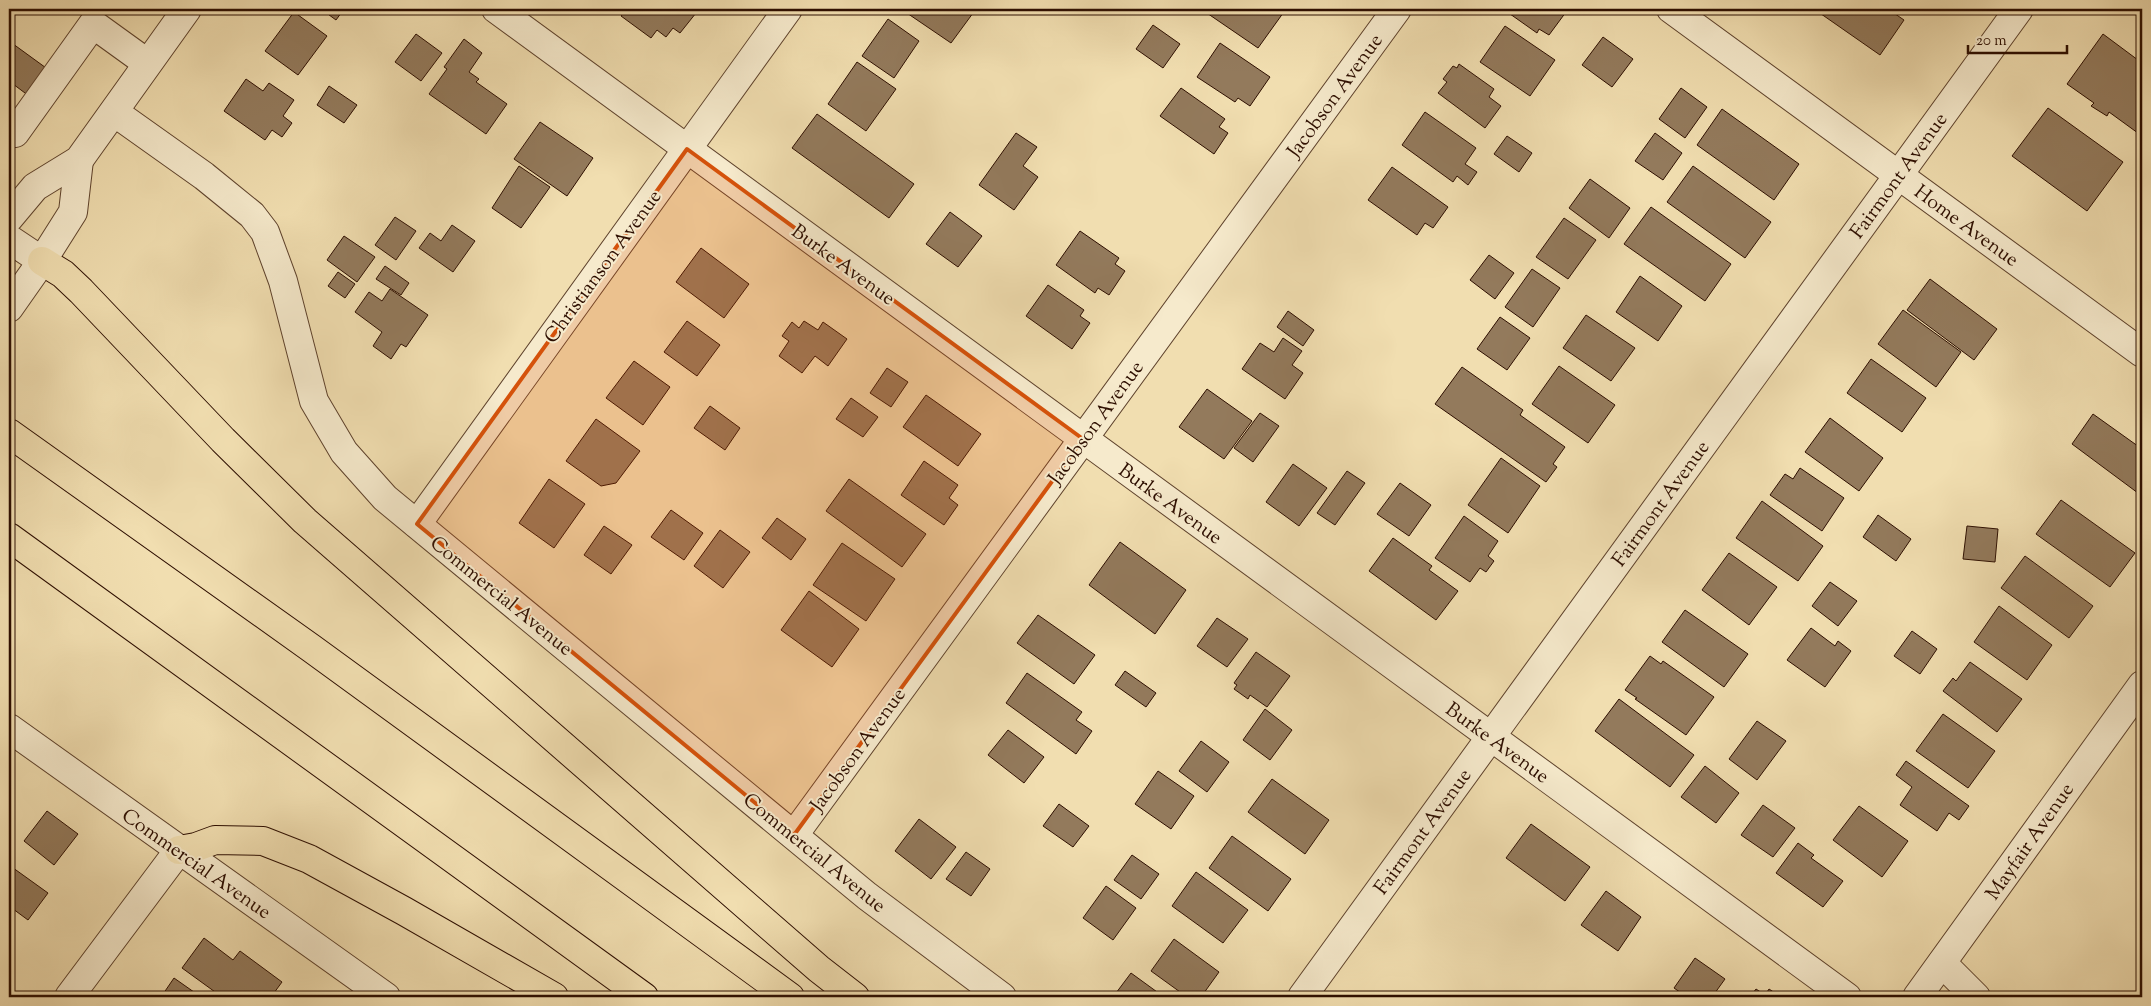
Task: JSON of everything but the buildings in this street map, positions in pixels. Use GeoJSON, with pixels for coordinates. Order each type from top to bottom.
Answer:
{"type":"FeatureCollection","features":[{"type":"Feature","properties":{"kind":"highway"},"geometry":{"type":"LineString","coordinates":[[42,261],[63,274],[223,440],[305,520],[812,962],[855,997]]}},
{"type":"Feature","properties":{"kind":"highway"},"geometry":{"type":"LineString","coordinates":[[11,435],[311,648],[790,997]]}},
{"type":"Feature","properties":{"kind":"highway"},"geometry":{"type":"LineString","coordinates":[[9,537],[644,997]]}},
{"type":"Feature","properties":{"kind":"highway"},"geometry":{"type":"LineString","coordinates":[[179,850],[196,847],[214,840],[263,840],[309,859],[554,997]]}},
{"type":"Feature","properties":{"kind":"street"},"geometry":{"type":"LineString","coordinates":[[9,218],[35,188],[79,160],[187,9]]}},
{"type":"Feature","properties":{"kind":"street","name":"Burke Avenue"},"geometry":{"type":"LineString","coordinates":[[496,9],[1847,997]]}},
{"type":"Feature","properties":{"kind":"street","name":"Christianson Avenue"},"geometry":{"type":"LineString","coordinates":[[416,524],[788,9]]}},
{"type":"Feature","properties":{"kind":"street","name":"Jacobson Avenue"},"geometry":{"type":"LineString","coordinates":[[794,835],[1396,9]]}},
{"type":"Feature","properties":{"kind":"street","name":"Home Avenue"},"geometry":{"type":"LineString","coordinates":[[1671,9],[2142,352]]}},
{"type":"Feature","properties":{"kind":"street","name":"Fairmont Avenue"},"geometry":{"type":"LineString","coordinates":[[1302,997],[2019,9]]}},
{"type":"Feature","properties":{"kind":"street"},"geometry":{"type":"LineString","coordinates":[[9,128],[15,133],[92,16],[147,63]]}},
{"type":"Feature","properties":{"kind":"street","name":"Commercial Avenue"},"geometry":{"type":"LineString","coordinates":[[114,112],[204,176],[252,215],[265,232],[283,281],[314,401],[344,452],[385,498],[867,896],[1002,997]]}},
{"type":"Feature","properties":{"kind":"street"},"geometry":{"type":"LineString","coordinates":[[9,308],[73,212],[79,160]]}},
{"type":"Feature","properties":{"kind":"street"},"geometry":{"type":"LineString","coordinates":[[9,239],[42,261]]}},
{"type":"Feature","properties":{"kind":"street","name":"Mayfair Avenue"},"geometry":{"type":"LineString","coordinates":[[1917,997],[2142,685]]}},
{"type":"Feature","properties":{"kind":"street","name":"Commercial Avenue"},"geometry":{"type":"LineString","coordinates":[[9,728],[386,997]]}},
{"type":"Feature","properties":{"kind":"street"},"geometry":{"type":"LineString","coordinates":[[69,997],[179,850]]}},
{"type":"Feature","properties":{"kind":"street"},"geometry":{"type":"LineString","coordinates":[[1942,963],[1976,997]]}},
{"type":"Feature","properties":{"kind":"highlighted area"},"geometry":{"type":"Polygon","coordinates":[[[687,149],[1083,439],[794,835],[417,524],[687,149]]]}}]}
